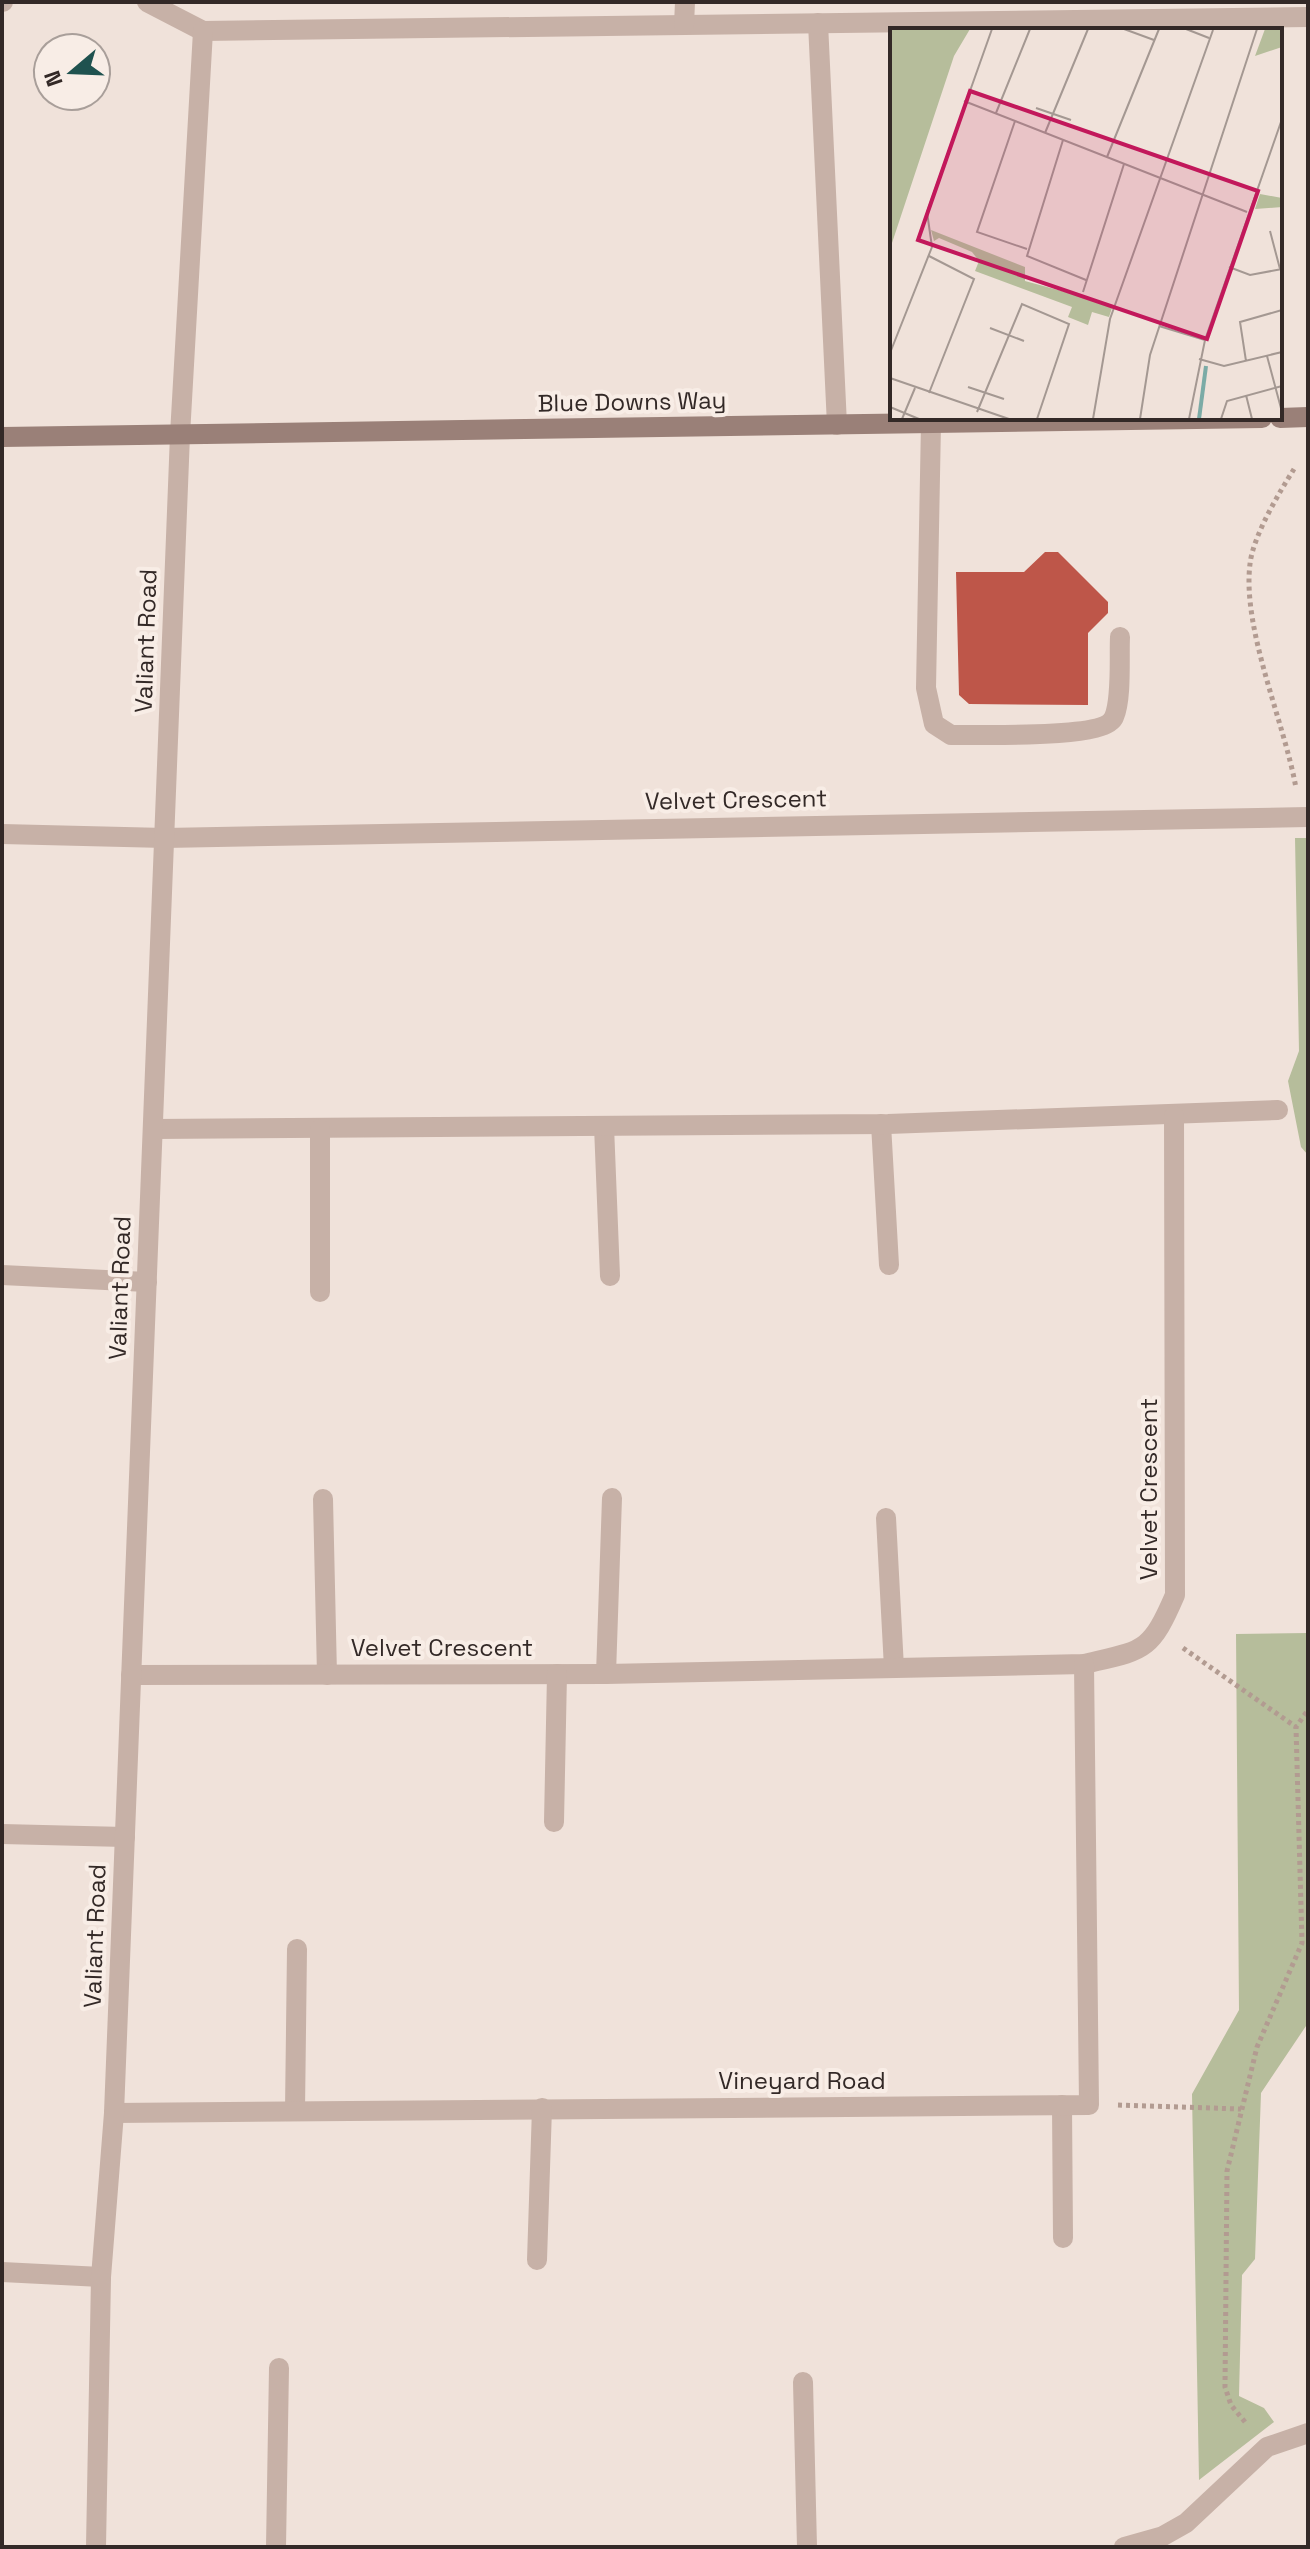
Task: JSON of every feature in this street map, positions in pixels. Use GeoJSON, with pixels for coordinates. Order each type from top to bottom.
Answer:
{"type":"FeatureCollection","features":[{"type":"Feature","properties":{"kind":"street"},"geometry":{"type":"LineString","coordinates":[[147,2],[203,31],[1308,17]]}},
{"type":"Feature","properties":{"kind":"street"},"geometry":{"type":"LineString","coordinates":[[684,25],[685,2]]}},
{"type":"Feature","properties":{"kind":"street"},"geometry":{"type":"LineString","coordinates":[[818,23],[837,425]]}},
{"type":"Feature","properties":{"kind":"street","name":"Valiant Road"},"geometry":{"type":"LineString","coordinates":[[96,2547],[101,2277],[114,2113],[180,435],[203,31]]}},
{"type":"Feature","properties":{"kind":"street"},"geometry":{"type":"LineString","coordinates":[[1282,418],[1308,417]]}},
{"type":"Feature","properties":{"kind":"street","name":"Blue Downs Way"},"geometry":{"type":"LineString","coordinates":[[2,437],[1130,420]]}},
{"type":"Feature","properties":{"kind":"street"},"geometry":{"type":"LineString","coordinates":[[931,423],[926,688],[934,724],[951,735],[1079,732],[1107,725],[1116,714],[1120,637]]}},
{"type":"Feature","properties":{"kind":"street","name":"Velvet Crescent"},"geometry":{"type":"LineString","coordinates":[[2,834],[165,838],[1304,817]]}},
{"type":"Feature","properties":{"kind":"street"},"geometry":{"type":"LineString","coordinates":[[154,1129],[881,1124],[1278,1110]]}},
{"type":"Feature","properties":{"kind":"street","name":"Velvet Crescent"},"geometry":{"type":"LineString","coordinates":[[131,1675],[606,1674],[1084,1664],[1147,1646],[1159,1632],[1175,1595],[1174,1116]]}},
{"type":"Feature","properties":{"kind":"street"},"geometry":{"type":"LineString","coordinates":[[881,1124],[889,1265]]}},
{"type":"Feature","properties":{"kind":"street"},"geometry":{"type":"LineString","coordinates":[[604,1126],[610,1276]]}},
{"type":"Feature","properties":{"kind":"street"},"geometry":{"type":"LineString","coordinates":[[320,1129],[320,1292]]}},
{"type":"Feature","properties":{"kind":"street"},"geometry":{"type":"LineString","coordinates":[[2,1275],[147,1282]]}},
{"type":"Feature","properties":{"kind":"street"},"geometry":{"type":"LineString","coordinates":[[606,1674],[612,1498]]}},
{"type":"Feature","properties":{"kind":"street","name":"Velvet Crescent"},"geometry":{"type":"LineString","coordinates":[[323,1499],[327,1675]]}},
{"type":"Feature","properties":{"kind":"street"},"geometry":{"type":"LineString","coordinates":[[886,1518],[894,1668]]}},
{"type":"Feature","properties":{"kind":"street"},"geometry":{"type":"LineString","coordinates":[[1084,1664],[1089,2105]]}},
{"type":"Feature","properties":{"kind":"street","name":"Velvet Crescent"},"geometry":{"type":"LineString","coordinates":[[554,1822],[557,1674]]}},
{"type":"Feature","properties":{"kind":"street"},"geometry":{"type":"LineString","coordinates":[[2,1834],[125,1837]]}},
{"type":"Feature","properties":{"kind":"street"},"geometry":{"type":"LineString","coordinates":[[295,2111],[297,1949]]}},
{"type":"Feature","properties":{"kind":"street"},"geometry":{"type":"LineString","coordinates":[[1062,2105],[1063,2238]]}},
{"type":"Feature","properties":{"kind":"street","name":"Vineyard Road"},"geometry":{"type":"LineString","coordinates":[[114,2113],[1089,2105]]}},
{"type":"Feature","properties":{"kind":"street"},"geometry":{"type":"LineString","coordinates":[[537,2260],[542,2108]]}},
{"type":"Feature","properties":{"kind":"street"},"geometry":{"type":"LineString","coordinates":[[2,2272],[101,2277]]}},
{"type":"Feature","properties":{"kind":"street"},"geometry":{"type":"LineString","coordinates":[[276,2547],[279,2368]]}},
{"type":"Feature","properties":{"kind":"street"},"geometry":{"type":"LineString","coordinates":[[803,2382],[807,2547]]}},
{"type":"Feature","properties":{"kind":"street"},"geometry":{"type":"LineString","coordinates":[[1124,2547],[1163,2536],[1186,2523],[1267,2447],[1308,2433]]}},
{"type":"Feature","properties":{"kind":"path"},"geometry":{"type":"LineString","coordinates":[[1294,469],[1276,498],[1249,563],[1253,625],[1274,693],[1304,817]]}},
{"type":"Feature","properties":{"kind":"path"},"geometry":{"type":"LineString","coordinates":[[1159,1632],[1296,1727]]}},
{"type":"Feature","properties":{"kind":"path"},"geometry":{"type":"LineString","coordinates":[[1267,2447],[1235,2411],[1225,2387],[1227,2171],[1257,2047],[1305,1944],[1296,1727],[1308,1710]]}},
{"type":"Feature","properties":{"kind":"path"},"geometry":{"type":"LineString","coordinates":[[1089,2105],[1241,2109]]}},
{"type":"Feature","properties":{"kind":"green space"},"geometry":{"type":"Polygon","coordinates":[[[1295,838],[1308,838],[1308,1155],[1301,1147],[1288,1081],[1299,1051],[1295,838]]]}},
{"type":"Feature","properties":{"kind":"green space"},"geometry":{"type":"Polygon","coordinates":[[[1308,1633],[1308,2023],[1261,2093],[1255,2259],[1242,2275],[1239,2396],[1264,2408],[1274,2422],[1199,2480],[1192,2094],[1239,2010],[1236,1634],[1308,1633]]]}},
{"type":"Feature","properties":{"kind":"building"},"geometry":{"type":"Polygon","coordinates":[[[1045,552],[1058,552],[1108,602],[1108,613],[1088,633],[1088,705],[969,704],[959,695],[956,572],[1024,572],[1045,552]]]}}]}
